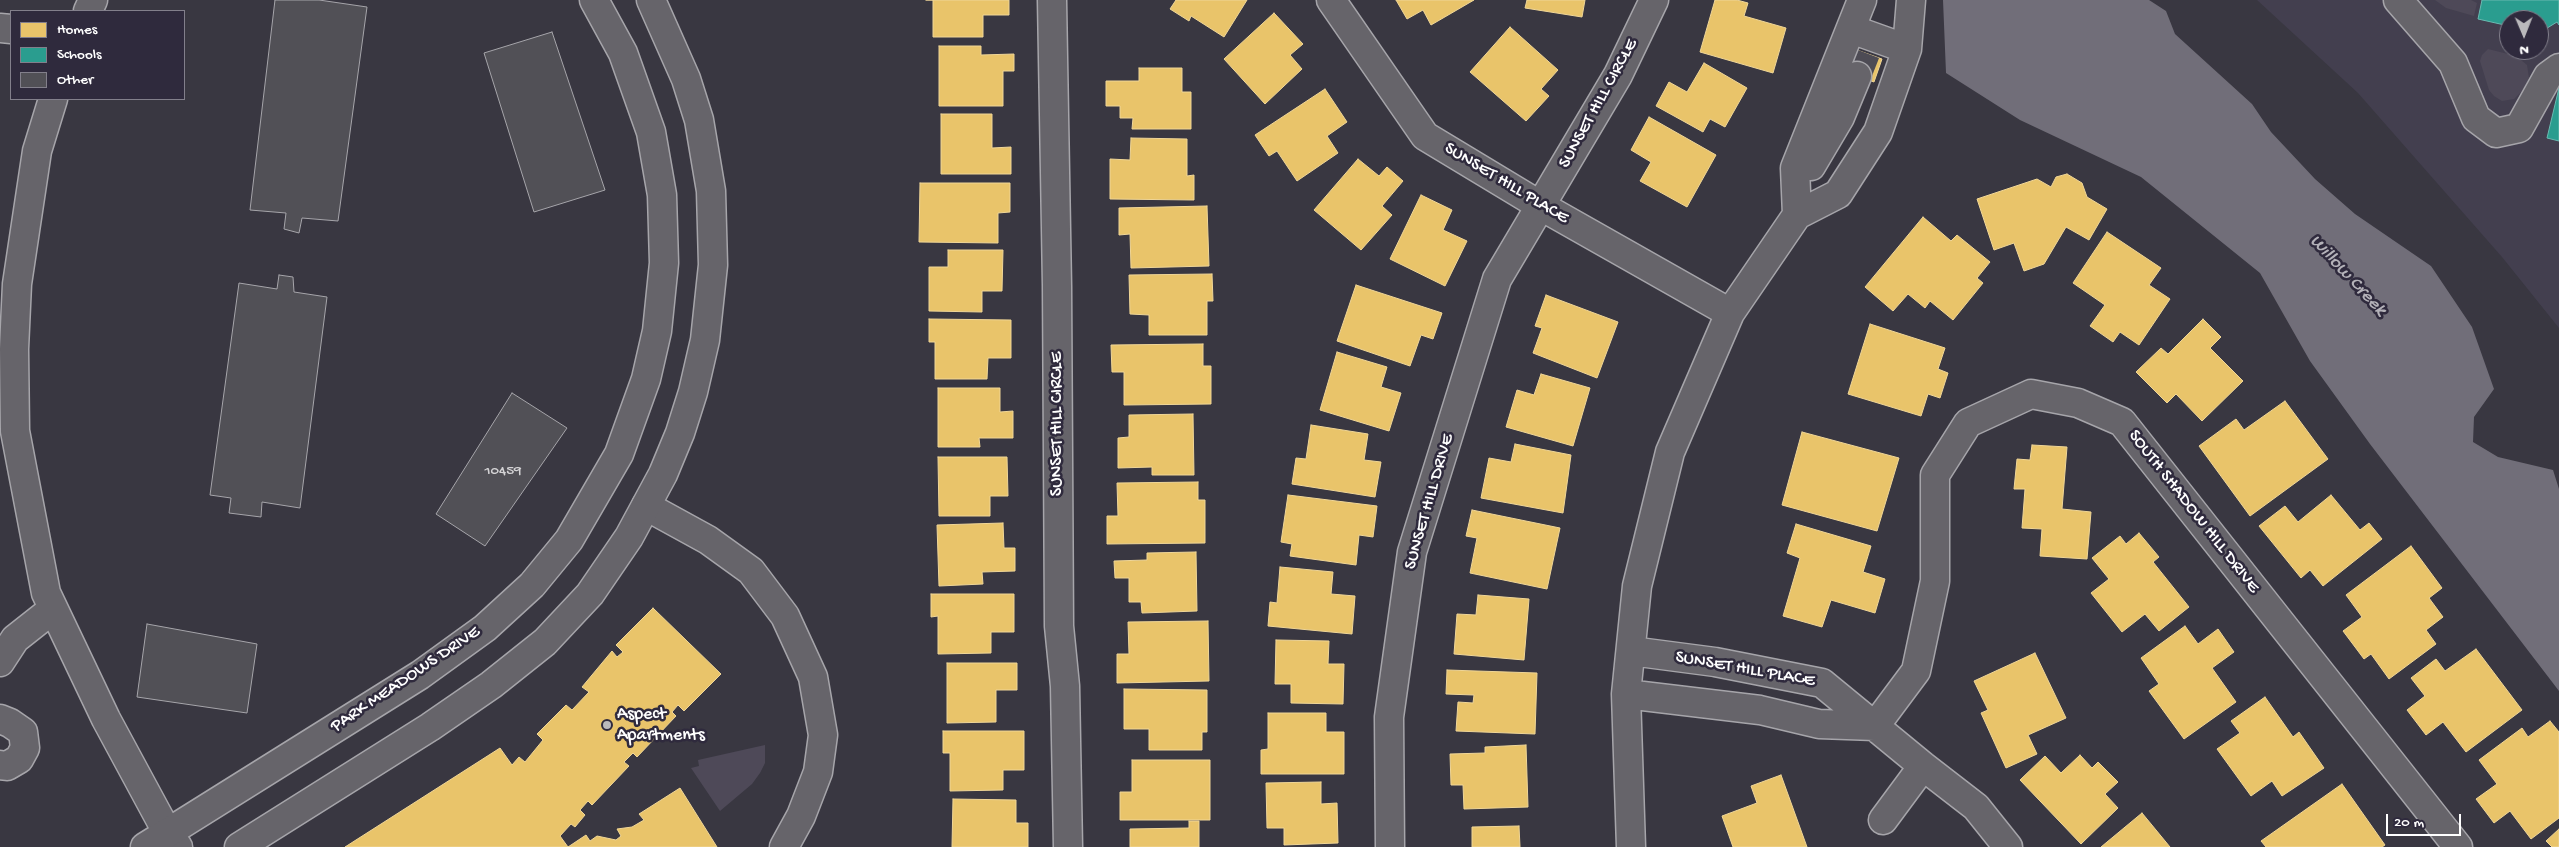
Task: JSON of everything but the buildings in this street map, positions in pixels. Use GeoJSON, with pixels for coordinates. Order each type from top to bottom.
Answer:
{"type":"FeatureCollection","features":[{"type":"Feature","properties":{"kind":"street","name":"PARK MEADOWS DRIVE"},"geometry":{"type":"LineString","coordinates":[[145,847],[173,839],[420,675],[485,628],[532,585],[569,540],[619,454],[646,379],[657,331],[664,263],[662,195],[651,132],[623,53],[594,0]]}},
{"type":"Feature","properties":{"kind":"street"},"geometry":{"type":"LineString","coordinates":[[238,847],[430,727],[491,685],[545,642],[590,594],[629,537],[663,474],[680,433],[693,392],[705,340],[713,265],[711,190],[699,120],[686,79],[651,0]]}},
{"type":"Feature","properties":{"kind":"street","name":"SUNSET HILL CIRCLE"},"geometry":{"type":"LineString","coordinates":[[1052,0],[1058,296],[1059,626],[1065,686],[1068,847]]}},
{"type":"Feature","properties":{"kind":"street","name":"SUNSET HILL PLACE"},"geometry":{"type":"LineString","coordinates":[[1331,0],[1426,136],[1541,206],[1730,313]]}},
{"type":"Feature","properties":{"kind":"street","name":"SUNSET HILL CIRCLE"},"geometry":{"type":"LineString","coordinates":[[1541,206],[1618,75],[1654,0]]}},
{"type":"Feature","properties":{"kind":"street"},"geometry":{"type":"LineString","coordinates":[[1631,847],[1626,694],[1637,586],[1670,452],[1730,313],[1797,203],[1840,117],[1859,58],[1862,0]]}},
{"type":"Feature","properties":{"kind":"street"},"geometry":{"type":"LineString","coordinates":[[1797,203],[1838,194],[1878,132],[1907,49],[1911,0]]}},
{"type":"Feature","properties":{"kind":"street"},"geometry":{"type":"LineString","coordinates":[[2398,0],[2453,63],[2476,118],[2496,133],[2519,128],[2548,76],[2559,68]]}},
{"type":"Feature","properties":{"kind":"street"},"geometry":{"type":"LineString","coordinates":[[1797,203],[1795,168],[1859,58],[1907,49]]}},
{"type":"Feature","properties":{"kind":"street"},"geometry":{"type":"LineString","coordinates":[[1859,58],[1886,108]]}},
{"type":"Feature","properties":{"kind":"street"},"geometry":{"type":"LineString","coordinates":[[53,100],[37,152],[8,282],[14,348],[15,431],[46,593],[106,719],[173,839]]}},
{"type":"Feature","properties":{"kind":"street","name":"SUNSET HILL DRIVE"},"geometry":{"type":"LineString","coordinates":[[1390,847],[1390,717],[1412,552],[1497,279],[1541,206]]}},
{"type":"Feature","properties":{"kind":"street","name":"SOUTH SHADOW HILL DRIVE"},"geometry":{"type":"LineString","coordinates":[[1875,726],[1916,671],[1934,581],[1935,475],[1968,423],[2031,394],[2078,403],[2122,422],[2458,847]]}},
{"type":"Feature","properties":{"kind":"street"},"geometry":{"type":"LineString","coordinates":[[646,506],[708,540],[751,571],[785,616],[813,677],[823,735],[818,772],[801,816],[784,847]]}},
{"type":"Feature","properties":{"kind":"street"},"geometry":{"type":"LineString","coordinates":[[0,662],[15,639],[53,609]]}},
{"type":"Feature","properties":{"kind":"street","name":"SUNSET HILL PLACE"},"geometry":{"type":"LineString","coordinates":[[1631,651],[1715,662],[1822,683],[1976,807],[2008,847]]}},
{"type":"Feature","properties":{"kind":"street"},"geometry":{"type":"LineString","coordinates":[[1626,694],[1760,710],[1819,724],[1875,726]]}},
{"type":"Feature","properties":{"kind":"street"},"geometry":{"type":"LineString","coordinates":[[0,719],[23,732],[24,748],[19,759],[8,766],[0,765]]}},
{"type":"Feature","properties":{"kind":"street"},"geometry":{"type":"LineString","coordinates":[[1882,820],[1923,766]]}},
{"type":"Feature","properties":{"kind":"shaded area"},"geometry":{"type":"Polygon","coordinates":[[[2257,0],[2559,0],[2559,328],[2502,257],[2358,93],[2257,0]]]}},
{"type":"Feature","properties":{"kind":"shaded area"},"geometry":{"type":"Polygon","coordinates":[[[2435,0],[2471,0],[2477,3],[2474,16],[2446,8],[2435,0]]]}},
{"type":"Feature","properties":{"kind":"shaded area"},"geometry":{"type":"Polygon","coordinates":[[[2488,49],[2499,52],[2499,60],[2521,60],[2527,65],[2529,78],[2523,90],[2514,99],[2502,101],[2489,90],[2480,61],[2482,55],[2488,49]]]}},
{"type":"Feature","properties":{"kind":"shaded area"},"geometry":{"type":"Polygon","coordinates":[[[765,745],[765,763],[760,773],[752,784],[720,811],[691,768],[699,766],[698,760],[765,745]]]}},
{"type":"Feature","properties":{"kind":"water","name":"Willow Creek"},"geometry":{"type":"Polygon","coordinates":[[[1943,0],[2149,0],[2166,11],[2175,34],[2252,104],[2271,132],[2315,179],[2355,214],[2431,266],[2472,327],[2494,389],[2474,417],[2473,442],[2498,457],[2553,470],[2559,489],[2559,691],[2370,444],[2310,361],[2260,273],[2141,177],[2020,120],[1946,73],[1943,0]]]}},
{"type":"Feature","properties":{"kind":"tunnel"},"geometry":{"type":"LineString","coordinates":[[1857,76],[1866,53]]}},
{"type":"Feature","properties":{"kind":"place","name":"Aspect Apartments"},"geometry":{"type":"Point","coordinates":[607,725]}}]}
